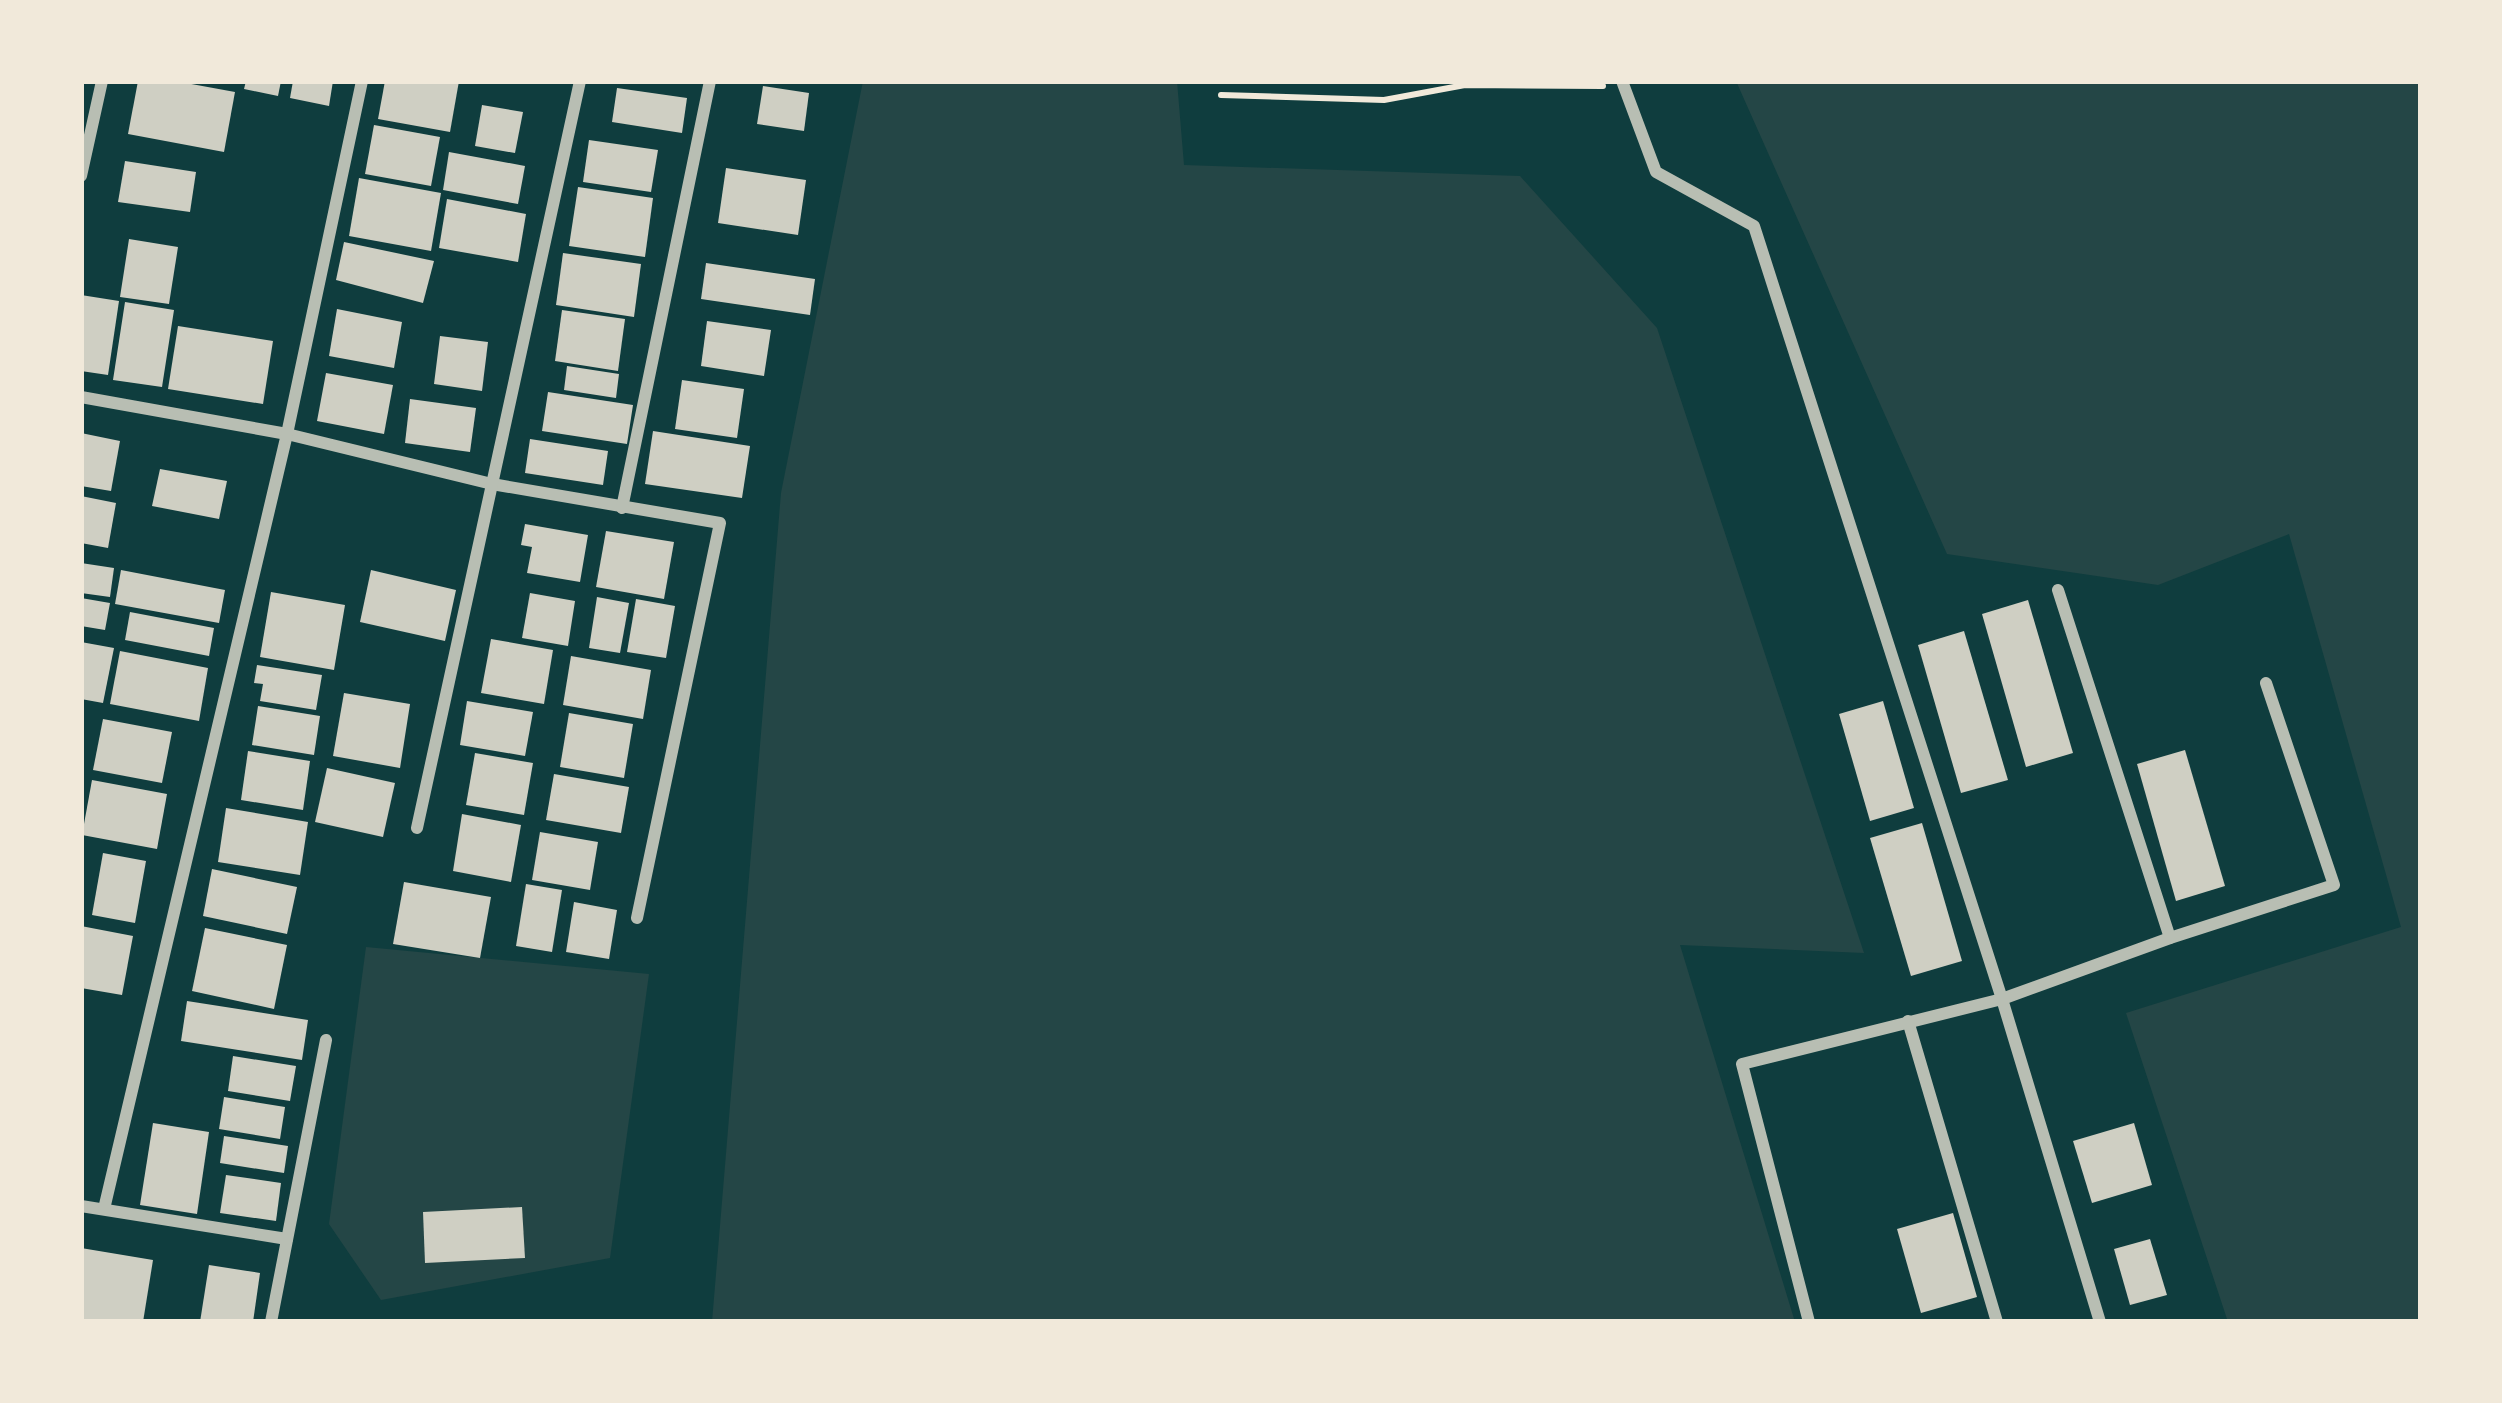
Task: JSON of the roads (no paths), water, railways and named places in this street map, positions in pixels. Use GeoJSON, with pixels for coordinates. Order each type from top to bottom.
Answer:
{"type":"FeatureCollection","features":[{"type":"Feature","properties":{"kind":"street"},"geometry":{"type":"LineString","coordinates":[[81,176],[102,81]]}},
{"type":"Feature","properties":{"kind":"street"},"geometry":{"type":"LineString","coordinates":[[104,1209],[286,434],[362,81]]}},
{"type":"Feature","properties":{"kind":"street"},"geometry":{"type":"LineString","coordinates":[[417,828],[580,81]]}},
{"type":"Feature","properties":{"kind":"street"},"geometry":{"type":"LineString","coordinates":[[622,508],[710,81]]}},
{"type":"Feature","properties":{"kind":"street"},"geometry":{"type":"LineString","coordinates":[[1623,84],[1655,172],[1754,226],[2002,999],[2100,1322]]}},
{"type":"Feature","properties":{"kind":"street"},"geometry":{"type":"LineString","coordinates":[[81,397],[286,434],[492,484],[720,523],[637,918]]}},
{"type":"Feature","properties":{"kind":"street"},"geometry":{"type":"LineString","coordinates":[[2059,590],[2170,938]]}},
{"type":"Feature","properties":{"kind":"street"},"geometry":{"type":"LineString","coordinates":[[1809,1322],[1742,1064],[2002,999],[2334,885],[2266,683]]}},
{"type":"Feature","properties":{"kind":"street"},"geometry":{"type":"LineString","coordinates":[[1908,1021],[1997,1322]]}},
{"type":"Feature","properties":{"kind":"street"},"geometry":{"type":"LineString","coordinates":[[271,1322],[326,1040]]}},
{"type":"Feature","properties":{"kind":"street"},"geometry":{"type":"LineString","coordinates":[[81,1206],[287,1239]]}}]}
